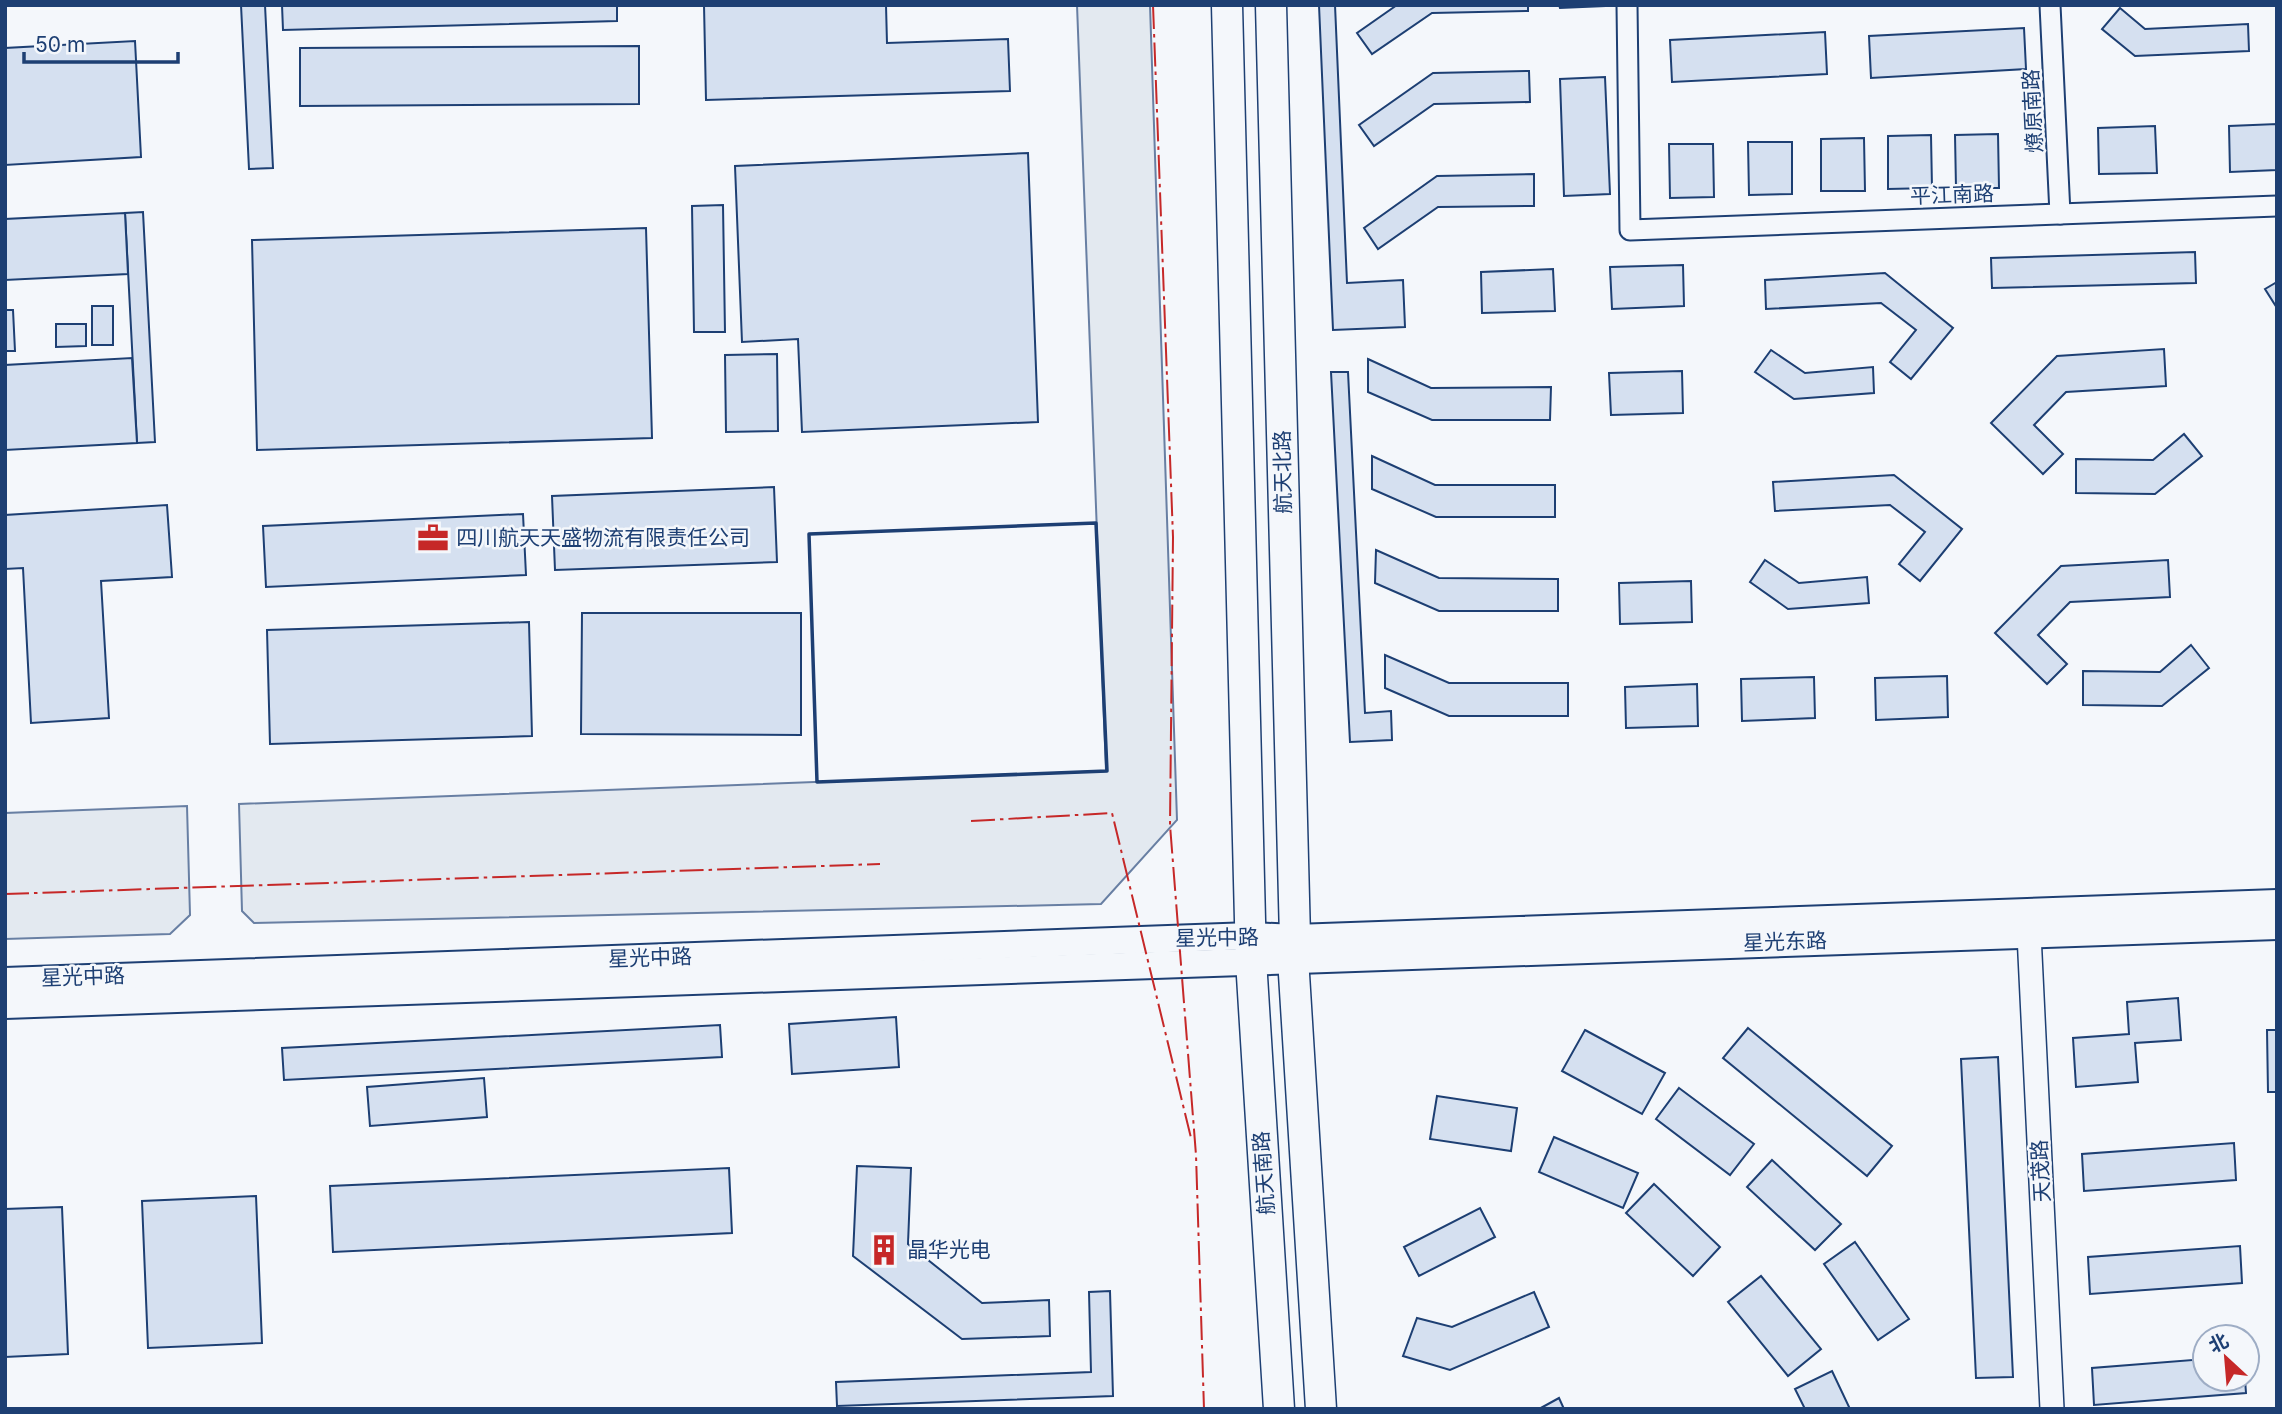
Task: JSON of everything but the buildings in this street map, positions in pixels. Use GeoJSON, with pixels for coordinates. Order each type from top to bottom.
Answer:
{"type":"FeatureCollection","features":[{"type":"Feature","properties":{"kind":"main road","name":"航天北路"},"geometry":{"type":"LineString","coordinates":[[1227,5],[1251,948]]}},
{"type":"Feature","properties":{"kind":"main road","name":"航天北路"},"geometry":{"type":"LineString","coordinates":[[1272,5],[1294,948]]}},
{"type":"Feature","properties":{"kind":"main road","name":"星光东路"},"geometry":{"type":"LineString","coordinates":[[1294,948],[2277,902]]}},
{"type":"Feature","properties":{"kind":"main road","name":"星光东路"},"geometry":{"type":"LineString","coordinates":[[1294,948],[2029,934],[2277,926]]}},
{"type":"Feature","properties":{"kind":"main road","name":"星光中路"},"geometry":{"type":"LineString","coordinates":[[5,1004],[1251,948]]}},
{"type":"Feature","properties":{"kind":"main road","name":"航天南路"},"geometry":{"type":"LineString","coordinates":[[1251,948],[1279,1409]]}},
{"type":"Feature","properties":{"kind":"main road","name":"星光中路"},"geometry":{"type":"LineString","coordinates":[[5,981],[1294,948]]}},
{"type":"Feature","properties":{"kind":"main road","name":"航天南路"},"geometry":{"type":"LineString","coordinates":[[1294,948],[1321,1409]]}},
{"type":"Feature","properties":{"kind":"street","name":"平江南路"},"geometry":{"type":"LineString","coordinates":[[1627,5],[1630,230],[2277,206]]}},
{"type":"Feature","properties":{"kind":"street","name":"燎原南路"},"geometry":{"type":"LineString","coordinates":[[2050,5],[2060,214]]}},
{"type":"Feature","properties":{"kind":"street","name":"天茂路"},"geometry":{"type":"LineString","coordinates":[[2029,934],[2052,1409]]}},
{"type":"Feature","properties":{"kind":"shaded area"},"geometry":{"type":"Polygon","coordinates":[[[1077,5],[1150,5],[1177,820],[1101,904],[254,923],[242,911],[239,804],[1106,771],[1077,5]]]}},
{"type":"Feature","properties":{"kind":"shaded area"},"geometry":{"type":"Polygon","coordinates":[[[187,806],[190,915],[170,934],[5,939],[5,813],[187,806]]]}},
{"type":"Feature","properties":{"kind":"wall"},"geometry":{"type":"LineString","coordinates":[[1096,523],[1107,771],[817,782],[809,534],[1096,523]]}},
{"type":"Feature","properties":{"kind":"power"},"geometry":{"type":"LineString","coordinates":[[1153,5],[1173,537],[1170,825],[1196,1155],[1204,1409]]}},
{"type":"Feature","properties":{"kind":"power"},"geometry":{"type":"LineString","coordinates":[[971,821],[1112,813],[1191,1138]]}},
{"type":"Feature","properties":{"kind":"power"},"geometry":{"type":"LineString","coordinates":[[5,894],[880,864]]}},
{"type":"Feature","properties":{"kind":"place","name":"四川航天天盛物流有限责任公司"},"geometry":{"type":"Point","coordinates":[433,538]}},
{"type":"Feature","properties":{"kind":"place","name":"晶华光电"},"geometry":{"type":"Point","coordinates":[884,1250]}}]}
